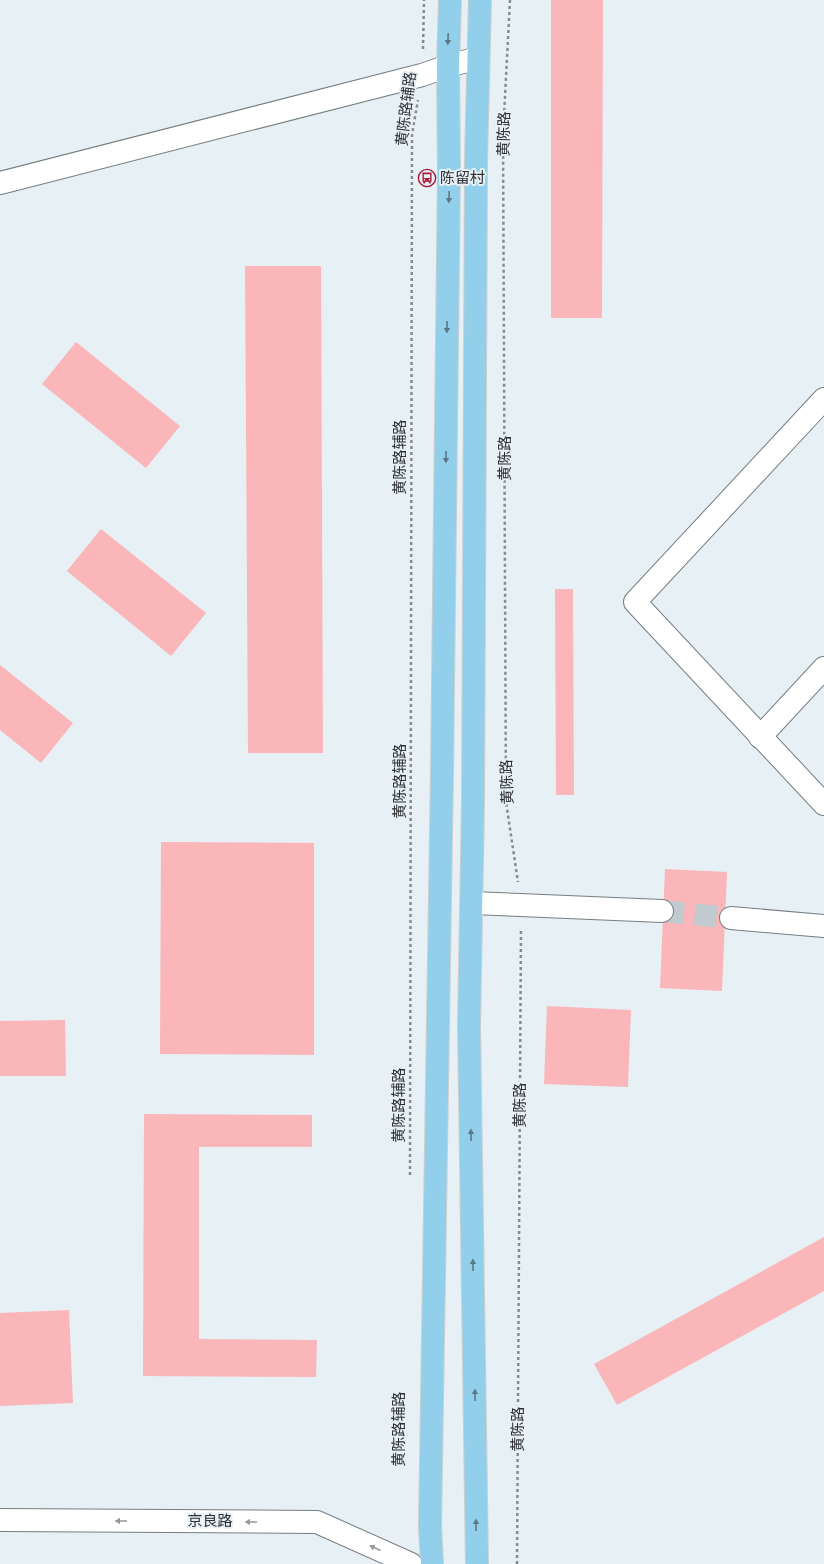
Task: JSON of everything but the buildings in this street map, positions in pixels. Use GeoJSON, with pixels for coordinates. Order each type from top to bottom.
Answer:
{"type":"FeatureCollection","features":[{"type":"Feature","properties":{"kind":"main road"},"geometry":{"type":"LineString","coordinates":[[432,1564],[431,1510],[445,571],[449,171],[448,66],[450,0]]}},
{"type":"Feature","properties":{"kind":"main road","name":"黄陈路"},"geometry":{"type":"LineString","coordinates":[[477,1564],[469,1026],[474,802],[476,160],[480,0]]}},
{"type":"Feature","properties":{"kind":"street"},"geometry":{"type":"LineString","coordinates":[[0,183],[422,75],[478,58]]}},
{"type":"Feature","properties":{"kind":"street"},"geometry":{"type":"LineString","coordinates":[[824,399],[635,602],[824,804]]}},
{"type":"Feature","properties":{"kind":"street"},"geometry":{"type":"LineString","coordinates":[[760,737],[824,668]]}},
{"type":"Feature","properties":{"kind":"street"},"geometry":{"type":"LineString","coordinates":[[472,903],[662,911]]}},
{"type":"Feature","properties":{"kind":"street"},"geometry":{"type":"LineString","coordinates":[[731,918],[824,926]]}},
{"type":"Feature","properties":{"kind":"street","name":"京良路"},"geometry":{"type":"LineString","coordinates":[[0,1520],[317,1522],[411,1564]]}},
{"type":"Feature","properties":{"kind":"path","name":"黄陈路辅路"},"geometry":{"type":"LineString","coordinates":[[410,1180],[412,134],[422,75],[424,0]]}},
{"type":"Feature","properties":{"kind":"path","name":"黄陈路"},"geometry":{"type":"LineString","coordinates":[[510,0],[503,135],[506,802],[521,905],[517,1564]]}},
{"type":"Feature","properties":{"kind":"tunnel"},"geometry":{"type":"LineString","coordinates":[[662,911],[731,918]]}},
{"type":"Feature","properties":{"kind":"place","name":"陈留村"},"geometry":{"type":"Point","coordinates":[427,178]}}]}
